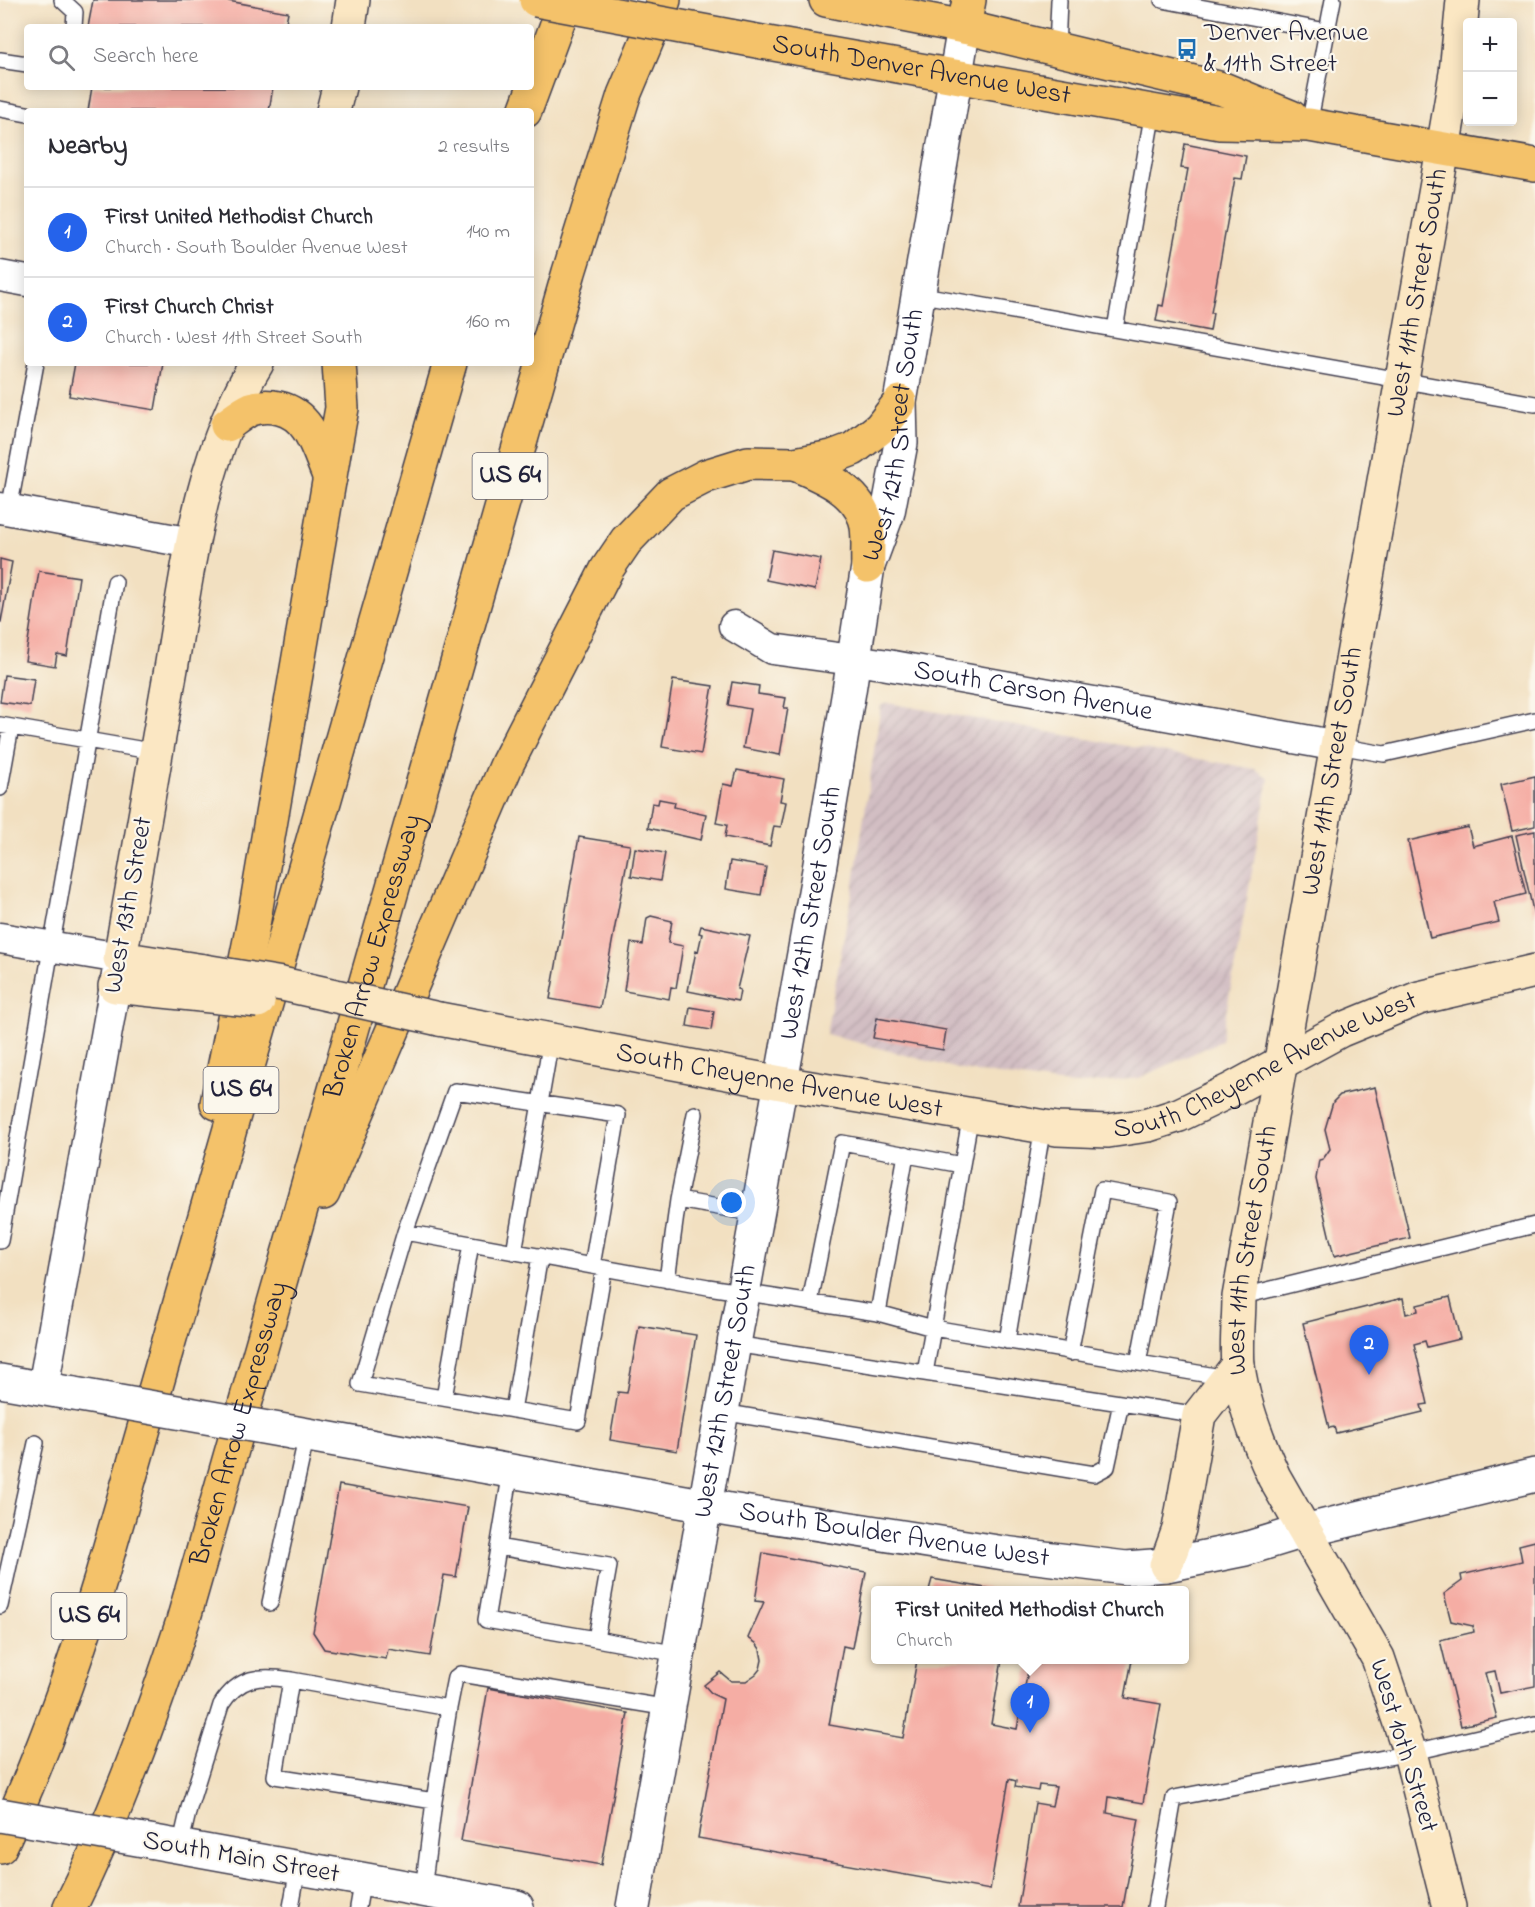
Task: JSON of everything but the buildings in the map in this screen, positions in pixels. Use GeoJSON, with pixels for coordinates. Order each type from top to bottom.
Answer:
{"type":"FeatureCollection","features":[{"type":"Feature","properties":{"kind":"main road"},"geometry":{"type":"LineString","coordinates":[[349,24],[353,0]]}},
{"type":"Feature","properties":{"kind":"main road","name":"South Denver Avenue West"},"geometry":{"type":"LineString","coordinates":[[536,0],[954,77],[1220,123],[1309,125],[1535,165]]}},
{"type":"Feature","properties":{"kind":"main road"},"geometry":{"type":"LineString","coordinates":[[534,87],[566,0]]}},
{"type":"Feature","properties":{"kind":"main road","name":"Broken Arrow Expressway"},"geometry":{"type":"LineString","coordinates":[[70,1907],[85,1878],[145,1735],[183,1621],[569,272],[624,95],[664,0]]}},
{"type":"Feature","properties":{"kind":"main road","name":"South Denver Avenue West"},"geometry":{"type":"LineString","coordinates":[[826,0],[966,13],[1057,50],[1223,89],[1309,125]]}},
{"type":"Feature","properties":{"kind":"main road","name":"West 11th Street South"},"geometry":{"type":"LineString","coordinates":[[1304,1531],[1263,1453],[1233,1372],[1239,1296],[1456,74],[1463,0]]}},
{"type":"Feature","properties":{"kind":"main road"},"geometry":{"type":"LineString","coordinates":[[526,108],[533,90]]}},
{"type":"Feature","properties":{"kind":"main road","name":"West 13th Street"},"geometry":{"type":"LineString","coordinates":[[118,972],[192,543],[214,458],[246,381],[255,366]]}},
{"type":"Feature","properties":{"kind":"main road"},"geometry":{"type":"LineString","coordinates":[[168,1344],[253,925],[342,408],[339,366]]}},
{"type":"Feature","properties":{"kind":"main road","name":"US 64"},"geometry":{"type":"LineString","coordinates":[[0,1847],[24,1797],[71,1674],[117,1524],[449,366]]}},
{"type":"Feature","properties":{"kind":"main road"},"geometry":{"type":"LineString","coordinates":[[270,1316],[507,764],[607,568],[626,541],[671,495],[706,476],[748,463],[795,464],[832,457],[853,449],[880,428],[900,402]]}},
{"type":"Feature","properties":{"kind":"main road"},"geometry":{"type":"LineString","coordinates":[[227,425],[249,410],[262,407],[276,407],[291,411],[307,426],[330,478]]}},
{"type":"Feature","properties":{"kind":"main road"},"geometry":{"type":"LineString","coordinates":[[795,464],[826,478],[842,488],[856,502],[866,520],[868,566]]}},
{"type":"Feature","properties":{"kind":"main road","name":"South Cheyenne Avenue West"},"geometry":{"type":"LineString","coordinates":[[118,972],[202,983],[282,984],[439,1019],[781,1083],[1043,1126],[1084,1131],[1108,1131],[1148,1125],[1189,1110],[1355,1023],[1419,998],[1535,971]]}},
{"type":"Feature","properties":{"kind":"main road"},"geometry":{"type":"LineString","coordinates":[[1166,1565],[1179,1529],[1199,1415],[1233,1372]]}},
{"type":"Feature","properties":{"kind":"main road","name":"West 10th Street"},"geometry":{"type":"LineString","coordinates":[[1304,1531],[1348,1602],[1378,1659],[1410,1753],[1449,1907]]}},
{"type":"Feature","properties":{"kind":"street","name":"West 12th Street South"},"geometry":{"type":"LineString","coordinates":[[633,1907],[781,1083],[868,566],[888,512],[901,442],[900,402],[966,13]]}},
{"type":"Feature","properties":{"kind":"street"},"geometry":{"type":"LineString","coordinates":[[0,276],[24,280]]}},
{"type":"Feature","properties":{"kind":"street"},"geometry":{"type":"LineString","coordinates":[[4,509],[192,543]]}},
{"type":"Feature","properties":{"kind":"street","name":"South Carson Avenue"},"geometry":{"type":"LineString","coordinates":[[734,626],[772,649],[854,660],[1338,746]]}},
{"type":"Feature","properties":{"kind":"street","name":"South Cheyenne Avenue West"},"geometry":{"type":"LineString","coordinates":[[0,938],[52,947],[118,972]]}},
{"type":"Feature","properties":{"kind":"street","name":"West 13th Street"},"geometry":{"type":"LineString","coordinates":[[59,1391],[118,972]]}},
{"type":"Feature","properties":{"kind":"street","name":"South Boulder Avenue West"},"geometry":{"type":"LineString","coordinates":[[0,1381],[705,1505],[1004,1553],[1126,1568],[1166,1565],[1245,1549],[1304,1531],[1535,1475]]}},
{"type":"Feature","properties":{"kind":"street","name":"South Main Street"},"geometry":{"type":"LineString","coordinates":[[0,1815],[298,1868],[361,1893],[423,1890],[517,1907]]}},
{"type":"Feature","properties":{"kind":"lane"},"geometry":{"type":"LineString","coordinates":[[62,0],[75,12],[74,24]]}},
{"type":"Feature","properties":{"kind":"lane"},"geometry":{"type":"LineString","coordinates":[[1057,50],[1059,0]]}},
{"type":"Feature","properties":{"kind":"lane"},"geometry":{"type":"LineString","coordinates":[[1162,0],[1326,31]]}},
{"type":"Feature","properties":{"kind":"lane"},"geometry":{"type":"LineString","coordinates":[[1309,125],[1333,0]]}},
{"type":"Feature","properties":{"kind":"lane"},"geometry":{"type":"LineString","coordinates":[[0,60],[24,64]]}},
{"type":"Feature","properties":{"kind":"lane"},"geometry":{"type":"LineString","coordinates":[[0,109],[24,113]]}},
{"type":"Feature","properties":{"kind":"lane"},"geometry":{"type":"LineString","coordinates":[[1115,329],[1153,111]]}},
{"type":"Feature","properties":{"kind":"lane"},"geometry":{"type":"LineString","coordinates":[[917,294],[1535,404]]}},
{"type":"Feature","properties":{"kind":"lane"},"geometry":{"type":"LineString","coordinates":[[4,509],[35,366]]}},
{"type":"Feature","properties":{"kind":"lane"},"geometry":{"type":"LineString","coordinates":[[0,1241],[115,582]]}},
{"type":"Feature","properties":{"kind":"lane"},"geometry":{"type":"LineString","coordinates":[[1338,746],[1384,754],[1535,720]]}},
{"type":"Feature","properties":{"kind":"lane"},"geometry":{"type":"LineString","coordinates":[[0,789],[6,726],[156,752]]}},
{"type":"Feature","properties":{"kind":"lane"},"geometry":{"type":"LineString","coordinates":[[514,1252],[551,1040]]}},
{"type":"Feature","properties":{"kind":"lane"},"geometry":{"type":"LineString","coordinates":[[455,1091],[540,1103],[618,1115],[578,1421],[360,1384],[405,1232],[455,1091]]}},
{"type":"Feature","properties":{"kind":"lane"},"geometry":{"type":"LineString","coordinates":[[667,1280],[678,1200],[695,1114]]}},
{"type":"Feature","properties":{"kind":"lane"},"geometry":{"type":"LineString","coordinates":[[925,1373],[971,1114]]}},
{"type":"Feature","properties":{"kind":"lane"},"geometry":{"type":"LineString","coordinates":[[1007,1341],[1043,1126]]}},
{"type":"Feature","properties":{"kind":"lane"},"geometry":{"type":"LineString","coordinates":[[810,1302],[842,1143],[962,1165]]}},
{"type":"Feature","properties":{"kind":"lane"},"geometry":{"type":"LineString","coordinates":[[878,1312],[906,1154]]}},
{"type":"Feature","properties":{"kind":"lane"},"geometry":{"type":"LineString","coordinates":[[1071,1353],[1102,1190],[1169,1202],[1138,1363]]}},
{"type":"Feature","properties":{"kind":"lane"},"geometry":{"type":"LineString","coordinates":[[678,1200],[758,1214]]}},
{"type":"Feature","properties":{"kind":"lane"},"geometry":{"type":"LineString","coordinates":[[1239,1296],[1535,1225]]}},
{"type":"Feature","properties":{"kind":"lane"},"geometry":{"type":"LineString","coordinates":[[405,1232],[667,1280],[878,1312],[933,1328],[1071,1353],[1138,1363],[1233,1372]]}},
{"type":"Feature","properties":{"kind":"lane"},"geometry":{"type":"LineString","coordinates":[[444,1398],[471,1244]]}},
{"type":"Feature","properties":{"kind":"lane"},"geometry":{"type":"LineString","coordinates":[[513,1410],[540,1256]]}},
{"type":"Feature","properties":{"kind":"lane"},"geometry":{"type":"LineString","coordinates":[[734,1344],[1199,1415]]}},
{"type":"Feature","properties":{"kind":"lane"},"geometry":{"type":"LineString","coordinates":[[722,1412],[1094,1474],[1107,1467],[1121,1403]]}},
{"type":"Feature","properties":{"kind":"lane"},"geometry":{"type":"LineString","coordinates":[[270,1604],[299,1433]]}},
{"type":"Feature","properties":{"kind":"lane"},"geometry":{"type":"LineString","coordinates":[[0,1606],[36,1443]]}},
{"type":"Feature","properties":{"kind":"lane"},"geometry":{"type":"LineString","coordinates":[[511,1471],[486,1620],[678,1654]]}},
{"type":"Feature","properties":{"kind":"lane"},"geometry":{"type":"LineString","coordinates":[[498,1547],[609,1566],[596,1639]]}},
{"type":"Feature","properties":{"kind":"lane"},"geometry":{"type":"LineString","coordinates":[[423,1890],[434,1801],[454,1678],[460,1674],[669,1708]]}},
{"type":"Feature","properties":{"kind":"lane"},"geometry":{"type":"LineString","coordinates":[[164,1844],[189,1808],[221,1705],[238,1684],[253,1678],[271,1677],[449,1708]]}},
{"type":"Feature","properties":{"kind":"lane"},"geometry":{"type":"LineString","coordinates":[[291,1680],[275,1776],[434,1801]]}},
{"type":"Feature","properties":{"kind":"lane"},"geometry":{"type":"LineString","coordinates":[[1155,1907],[1174,1798],[1410,1753],[1535,1724]]}},
{"type":"Feature","properties":{"kind":"lane"},"geometry":{"type":"LineString","coordinates":[[291,1907],[298,1868]]}},
{"type":"Feature","properties":{"kind":"shaded area"},"geometry":{"type":"Polygon","coordinates":[[[888,703],[1255,769],[1269,778],[1221,1041],[1139,1078],[1073,1085],[962,1070],[826,1034],[854,883],[881,705],[888,703]]]}},
{"type":"Feature","properties":{"kind":"place","name":"Denver Avenue & 11th Street"},"geometry":{"type":"Point","coordinates":[1187,49]}},
{"type":"Feature","properties":{"kind":"place","name":"First Church Christ"},"geometry":{"type":"Point","coordinates":[1369,1375]}},
{"type":"Feature","properties":{"kind":"place","name":"First United Methodist Church"},"geometry":{"type":"Point","coordinates":[1030,1733]}}]}
